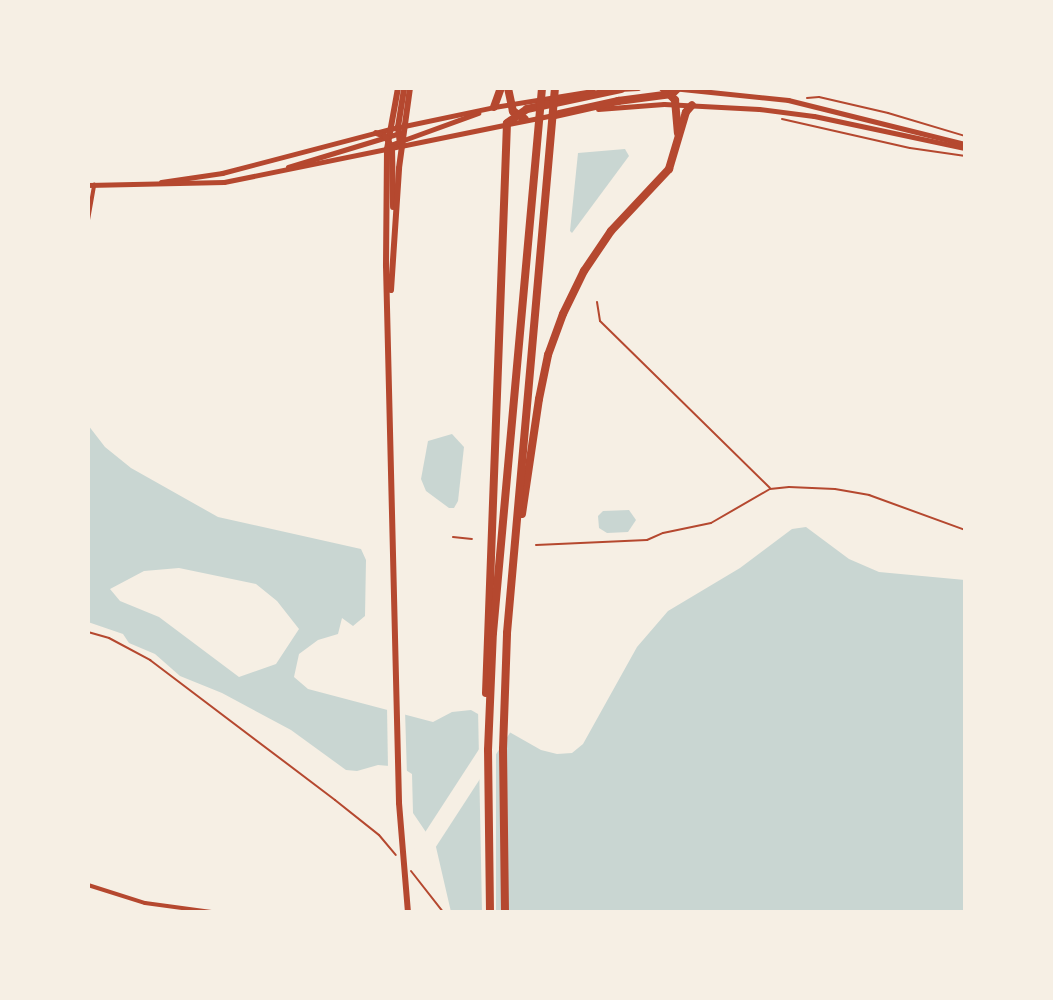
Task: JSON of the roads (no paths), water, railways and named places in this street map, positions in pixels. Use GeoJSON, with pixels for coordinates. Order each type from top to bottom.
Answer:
{"type":"FeatureCollection","features":[{"type":"Feature","properties":{"kind":"highway"},"geometry":{"type":"LineString","coordinates":[[494,107],[501,88]]}},
{"type":"Feature","properties":{"kind":"highway"},"geometry":{"type":"LineString","coordinates":[[508,88],[515,114]]}},
{"type":"Feature","properties":{"kind":"highway"},"geometry":{"type":"LineString","coordinates":[[489,632],[542,88]]}},
{"type":"Feature","properties":{"kind":"highway"},"geometry":{"type":"LineString","coordinates":[[505,912],[503,749],[507,633],[555,88]]}},
{"type":"Feature","properties":{"kind":"highway"},"geometry":{"type":"LineString","coordinates":[[663,88],[675,90]]}},
{"type":"Feature","properties":{"kind":"highway"},"geometry":{"type":"LineString","coordinates":[[490,912],[489,632],[508,175],[507,123],[528,105],[621,89]]}},
{"type":"Feature","properties":{"kind":"highway"},"geometry":{"type":"LineString","coordinates":[[675,90],[678,145]]}},
{"type":"Feature","properties":{"kind":"highway"},"geometry":{"type":"LineString","coordinates":[[555,115],[675,90]]}},
{"type":"Feature","properties":{"kind":"highway"},"geometry":{"type":"LineString","coordinates":[[510,602],[539,399],[548,355],[563,314],[611,231],[669,169],[686,112],[692,105]]}},
{"type":"Feature","properties":{"kind":"highway"},"geometry":{"type":"LineString","coordinates":[[515,114],[526,119]]}},
{"type":"Feature","properties":{"kind":"main road"},"geometry":{"type":"LineString","coordinates":[[396,139],[390,129],[401,88]]}},
{"type":"Feature","properties":{"kind":"main road"},"geometry":{"type":"LineString","coordinates":[[401,88],[389,310],[399,803],[408,912]]}},
{"type":"Feature","properties":{"kind":"main road"},"geometry":{"type":"LineString","coordinates":[[389,310],[396,243],[396,139],[410,88]]}},
{"type":"Feature","properties":{"kind":"main road"},"geometry":{"type":"LineString","coordinates":[[376,133],[396,139]]}},
{"type":"Feature","properties":{"kind":"street"},"geometry":{"type":"LineString","coordinates":[[621,89],[638,88]]}},
{"type":"Feature","properties":{"kind":"street"},"geometry":{"type":"LineString","coordinates":[[675,90],[788,100],[965,146]]}},
{"type":"Feature","properties":{"kind":"street"},"geometry":{"type":"LineString","coordinates":[[88,220],[91,185],[185,185],[272,173],[396,139],[494,107],[512,103],[528,105]]}},
{"type":"Feature","properties":{"kind":"street"},"geometry":{"type":"LineString","coordinates":[[584,109],[692,105],[814,116],[965,146]]}},
{"type":"Feature","properties":{"kind":"street"},"geometry":{"type":"LineString","coordinates":[[396,139],[494,107]]}},
{"type":"Feature","properties":{"kind":"street"},"geometry":{"type":"LineString","coordinates":[[396,139],[555,115]]}},
{"type":"Feature","properties":{"kind":"street"},"geometry":{"type":"LineString","coordinates":[[144,185],[222,173],[390,129]]}},
{"type":"Feature","properties":{"kind":"street"},"geometry":{"type":"LineString","coordinates":[[88,885],[145,903],[211,912]]}}]}
